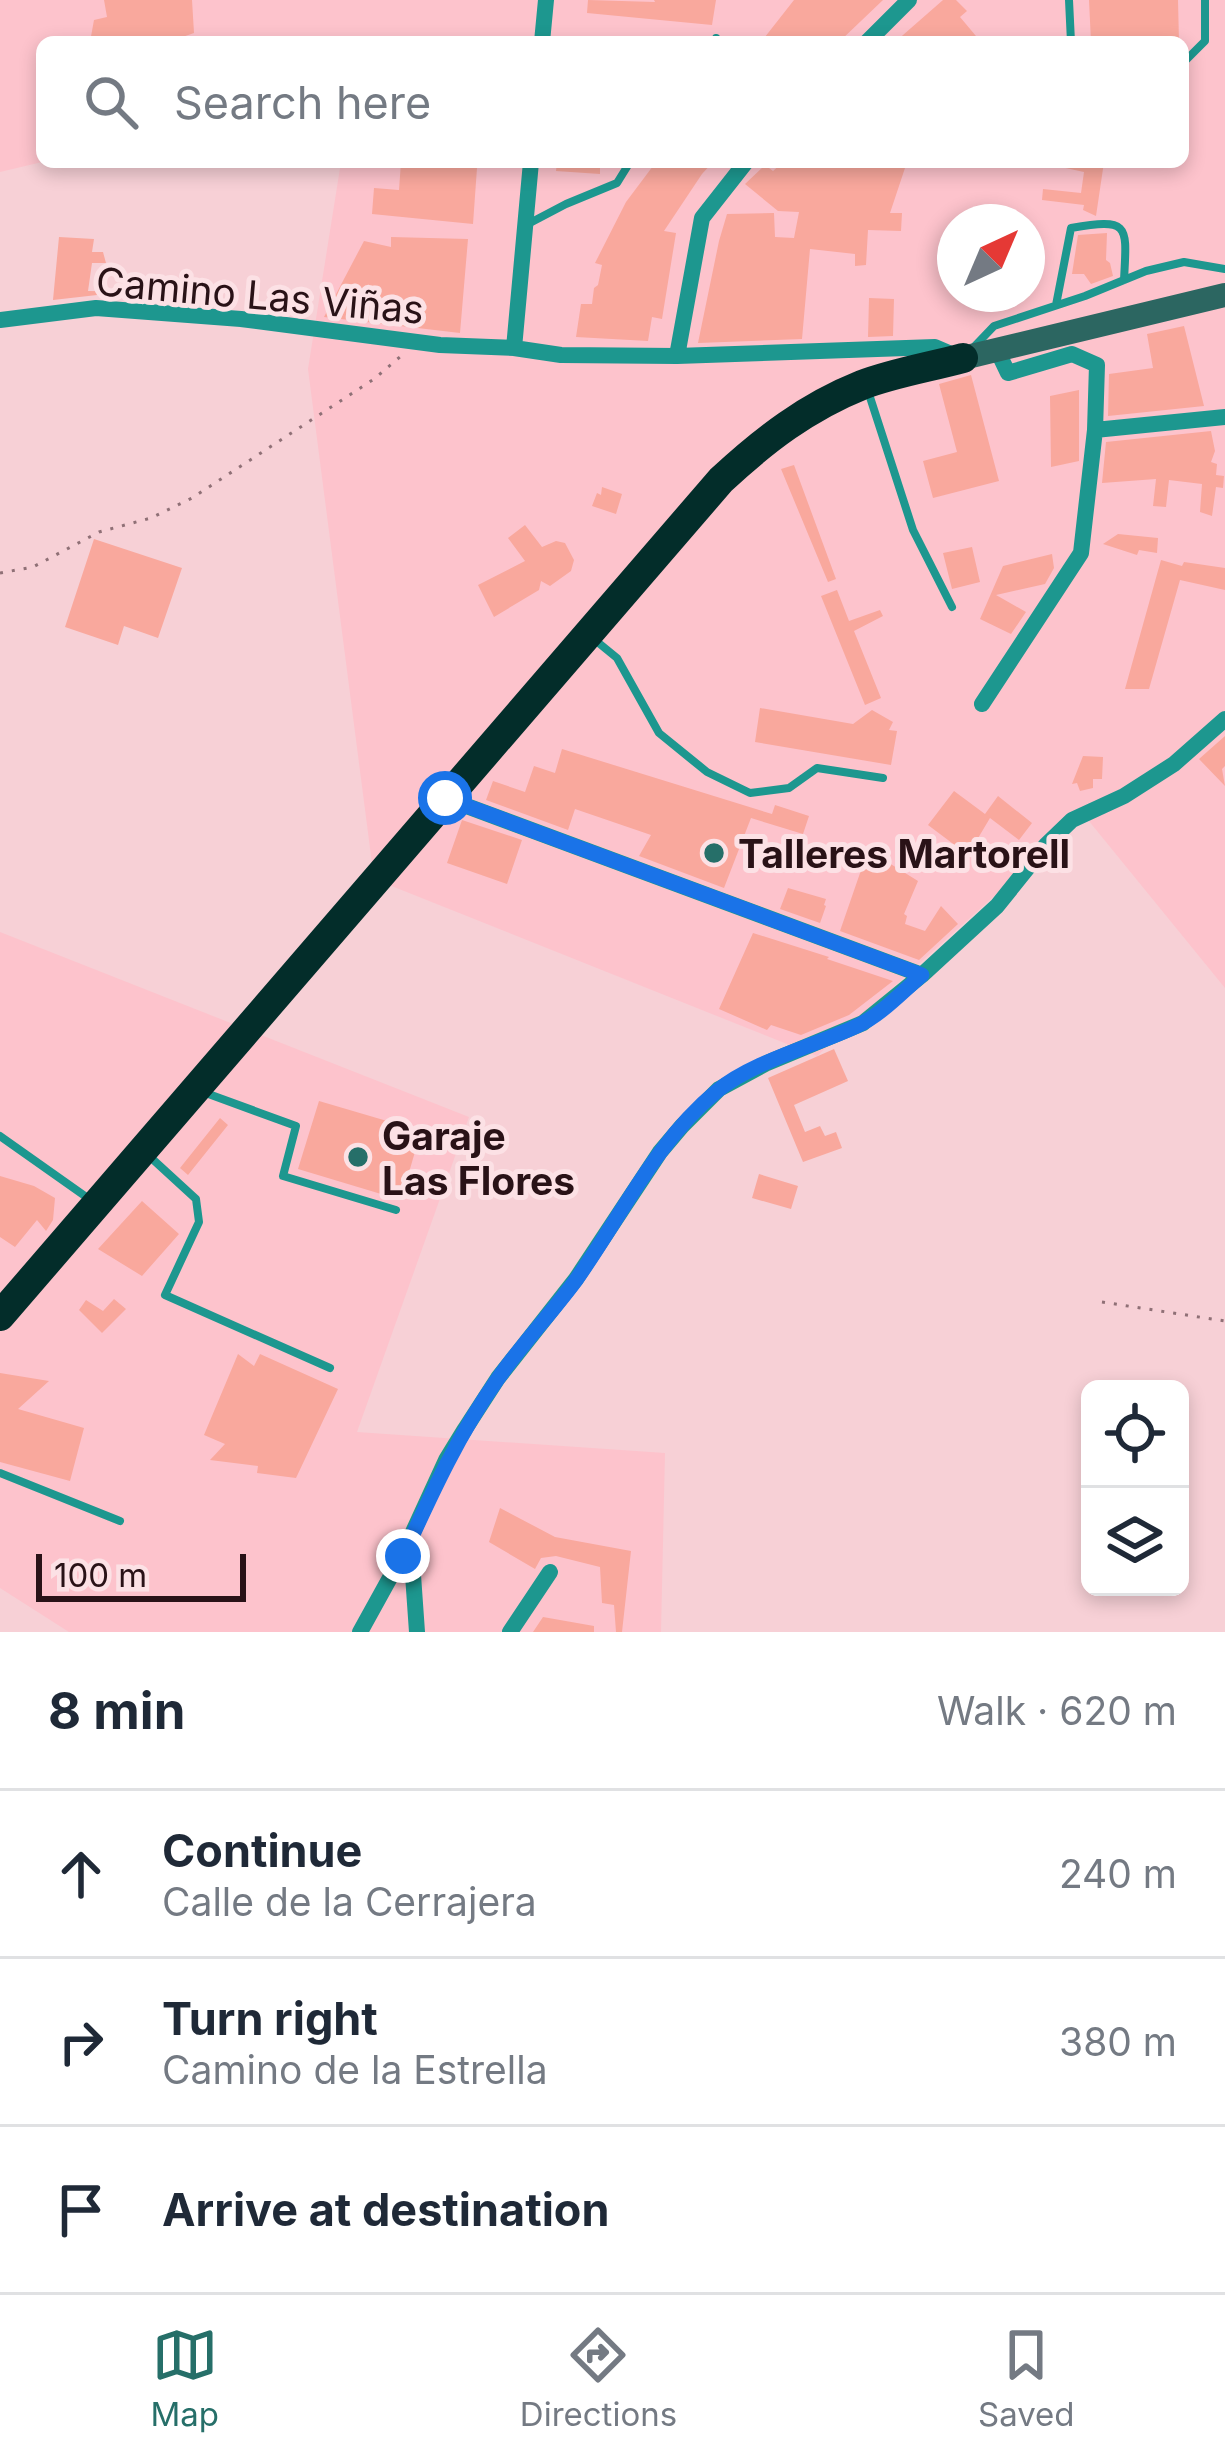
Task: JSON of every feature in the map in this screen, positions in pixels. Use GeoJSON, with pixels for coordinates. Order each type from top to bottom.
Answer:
{"type":"FeatureCollection","features":[{"type":"Feature","properties":{"kind":"highway"},"geometry":{"type":"LineString","coordinates":[[0,1316],[721,480],[766,438],[809,410],[865,384],[963,358]]}},
{"type":"Feature","properties":{"kind":"main road"},"geometry":{"type":"LineString","coordinates":[[963,358],[1225,295]]}},
{"type":"Feature","properties":{"kind":"street"},"geometry":{"type":"LineString","coordinates":[[543,36],[546,0]]}},
{"type":"Feature","properties":{"kind":"street"},"geometry":{"type":"LineString","coordinates":[[873,36],[909,0]]}},
{"type":"Feature","properties":{"kind":"street"},"geometry":{"type":"LineString","coordinates":[[514,348],[530,168]]}},
{"type":"Feature","properties":{"kind":"street"},"geometry":{"type":"LineString","coordinates":[[676,356],[702,218],[741,168]]}},
{"type":"Feature","properties":{"kind":"street","name":"Camino Las Viñas"},"geometry":{"type":"LineString","coordinates":[[0,320],[96,308],[561,356],[935,347],[963,358]]}},
{"type":"Feature","properties":{"kind":"street"},"geometry":{"type":"LineString","coordinates":[[982,704],[1081,553],[1095,430],[1097,365],[1072,354],[1008,373],[997,350]]}},
{"type":"Feature","properties":{"kind":"street"},"geometry":{"type":"LineString","coordinates":[[1095,430],[1225,418]]}},
{"type":"Feature","properties":{"kind":"street"},"geometry":{"type":"LineString","coordinates":[[360,1632],[403,1556],[446,1460],[487,1395],[576,1280],[682,1126],[719,1088],[863,1023],[998,906],[1072,820],[1124,796],[1174,764],[1225,719]]}},
{"type":"Feature","properties":{"kind":"street"},"geometry":{"type":"LineString","coordinates":[[445,798],[922,975]]}},
{"type":"Feature","properties":{"kind":"street"},"geometry":{"type":"LineString","coordinates":[[403,1556],[413,1575],[417,1632]]}},
{"type":"Feature","properties":{"kind":"street"},"geometry":{"type":"LineString","coordinates":[[510,1632],[550,1571]]}},
{"type":"Feature","properties":{"kind":"lane"},"geometry":{"type":"LineString","coordinates":[[1069,0],[1071,36]]}},
{"type":"Feature","properties":{"kind":"lane"},"geometry":{"type":"LineString","coordinates":[[1189,57],[1205,41],[1204,0]]}},
{"type":"Feature","properties":{"kind":"lane"},"geometry":{"type":"LineString","coordinates":[[525,226],[617,183],[626,168]]}},
{"type":"Feature","properties":{"kind":"lane"},"geometry":{"type":"LineString","coordinates":[[1056,306],[1071,228],[1106,222],[1120,227],[1126,236],[1124,280]]}},
{"type":"Feature","properties":{"kind":"lane"},"geometry":{"type":"LineString","coordinates":[[963,358],[994,326],[1124,280],[1184,262],[1225,269]]}},
{"type":"Feature","properties":{"kind":"lane"},"geometry":{"type":"LineString","coordinates":[[865,384],[913,530],[952,607]]}},
{"type":"Feature","properties":{"kind":"lane"},"geometry":{"type":"LineString","coordinates":[[587,633],[617,658],[659,733],[707,772],[750,793],[789,788],[817,768],[883,778]]}},
{"type":"Feature","properties":{"kind":"lane"},"geometry":{"type":"LineString","coordinates":[[195,1089],[296,1126],[283,1176],[396,1210]]}},
{"type":"Feature","properties":{"kind":"lane"},"geometry":{"type":"LineString","coordinates":[[0,1136],[97,1204]]}},
{"type":"Feature","properties":{"kind":"lane"},"geometry":{"type":"LineString","coordinates":[[143,1150],[196,1199],[199,1222],[165,1295],[330,1368]]}},
{"type":"Feature","properties":{"kind":"lane"},"geometry":{"type":"LineString","coordinates":[[0,1473],[120,1521]]}},
{"type":"Feature","properties":{"kind":"path"},"geometry":{"type":"LineString","coordinates":[[0,573],[33,567],[100,532],[151,518],[192,498],[374,379],[418,342]]}},
{"type":"Feature","properties":{"kind":"path"},"geometry":{"type":"LineString","coordinates":[[1102,1302],[1225,1321]]}},
{"type":"Feature","properties":{"kind":"shaded area"},"geometry":{"type":"Polygon","coordinates":[[[0,0],[1225,0],[1225,988],[1084,815],[817,1056],[374,879],[308,369],[340,168],[1189,168],[1189,36],[36,36],[36,163],[0,172],[0,0]]]}},
{"type":"Feature","properties":{"kind":"shaded area"},"geometry":{"type":"Polygon","coordinates":[[[0,932],[469,1117],[357,1432],[665,1453],[661,1632],[69,1632],[0,1588],[0,932]]]}},
{"type":"Feature","properties":{"kind":"building"},"geometry":{"type":"Polygon","coordinates":[[[104,0],[192,0],[194,33],[91,36],[94,20],[107,17],[104,0]]]}},
{"type":"Feature","properties":{"kind":"building"},"geometry":{"type":"Polygon","coordinates":[[[588,0],[716,0],[712,25],[587,13],[588,0]]]}},
{"type":"Feature","properties":{"kind":"building"},"geometry":{"type":"Polygon","coordinates":[[[794,0],[883,0],[845,36],[766,36],[794,0]]]}},
{"type":"Feature","properties":{"kind":"building"},"geometry":{"type":"Polygon","coordinates":[[[943,0],[956,0],[967,11],[960,17],[976,36],[902,36],[943,0]]]}},
{"type":"Feature","properties":{"kind":"building"},"geometry":{"type":"Polygon","coordinates":[[[1089,0],[1178,0],[1179,36],[1091,36],[1089,0]]]}},
{"type":"Feature","properties":{"kind":"building"},"geometry":{"type":"Polygon","coordinates":[[[401,168],[477,168],[473,224],[372,214],[374,188],[399,190],[401,168]]]}},
{"type":"Feature","properties":{"kind":"building"},"geometry":{"type":"Polygon","coordinates":[[[600,168],[600,174],[556,171],[600,168]]]}},
{"type":"Feature","properties":{"kind":"building"},"geometry":{"type":"Polygon","coordinates":[[[652,168],[708,168],[664,231],[676,233],[662,319],[652,317],[648,341],[576,337],[581,304],[592,304],[598,285],[602,265],[595,263],[626,202],[652,168]]]}},
{"type":"Feature","properties":{"kind":"building"},"geometry":{"type":"Polygon","coordinates":[[[762,168],[905,168],[890,213],[902,213],[901,231],[868,230],[866,265],[855,266],[855,254],[810,249],[802,339],[698,343],[727,214],[774,213],[775,237],[794,238],[799,212],[778,211],[745,184],[762,168]]]}},
{"type":"Feature","properties":{"kind":"building"},"geometry":{"type":"Polygon","coordinates":[[[1066,168],[1103,168],[1096,216],[1083,210],[1084,205],[1042,200],[1043,189],[1081,193],[1084,172],[1066,168]]]}},
{"type":"Feature","properties":{"kind":"building"},"geometry":{"type":"Polygon","coordinates":[[[1107,233],[1106,260],[1113,276],[1091,284],[1084,274],[1072,274],[1078,235],[1107,233]]]}},
{"type":"Feature","properties":{"kind":"building"},"geometry":{"type":"Polygon","coordinates":[[[59,237],[94,239],[92,252],[103,252],[106,263],[92,263],[88,291],[148,292],[148,299],[97,295],[53,300],[59,237]]]}},
{"type":"Feature","properties":{"kind":"building"},"geometry":{"type":"Polygon","coordinates":[[[391,237],[468,239],[460,333],[324,317],[364,241],[391,247],[391,237]]]}},
{"type":"Feature","properties":{"kind":"building"},"geometry":{"type":"Polygon","coordinates":[[[869,298],[894,299],[893,336],[868,337],[869,298]]]}},
{"type":"Feature","properties":{"kind":"building"},"geometry":{"type":"Polygon","coordinates":[[[1184,326],[1204,406],[1108,416],[1109,374],[1153,368],[1147,334],[1184,326]]]}},
{"type":"Feature","properties":{"kind":"building"},"geometry":{"type":"Polygon","coordinates":[[[971,375],[999,481],[933,498],[923,461],[957,452],[939,384],[971,375]]]}},
{"type":"Feature","properties":{"kind":"building"},"geometry":{"type":"Polygon","coordinates":[[[1079,390],[1079,461],[1051,467],[1050,396],[1079,390]]]}},
{"type":"Feature","properties":{"kind":"building"},"geometry":{"type":"Polygon","coordinates":[[[1211,431],[1215,451],[1211,462],[1217,464],[1216,475],[1224,476],[1223,488],[1216,487],[1212,516],[1200,512],[1202,484],[1169,480],[1166,507],[1153,506],[1156,479],[1102,483],[1106,442],[1211,431]]]}},
{"type":"Feature","properties":{"kind":"building"},"geometry":{"type":"Polygon","coordinates":[[[794,465],[836,579],[828,582],[781,469],[794,465]]]}},
{"type":"Feature","properties":{"kind":"building"},"geometry":{"type":"Polygon","coordinates":[[[602,487],[622,494],[616,514],[592,506],[602,487]]]}},
{"type":"Feature","properties":{"kind":"building"},"geometry":{"type":"Polygon","coordinates":[[[525,525],[542,547],[565,543],[574,560],[571,571],[550,586],[541,581],[539,590],[494,617],[478,585],[525,561],[508,538],[525,525]]]}},
{"type":"Feature","properties":{"kind":"building"},"geometry":{"type":"Polygon","coordinates":[[[1118,534],[1158,538],[1157,553],[1139,550],[1137,555],[1103,544],[1118,534]]]}},
{"type":"Feature","properties":{"kind":"building"},"geometry":{"type":"Polygon","coordinates":[[[94,539],[182,568],[158,638],[124,626],[118,645],[65,627],[94,539]]]}},
{"type":"Feature","properties":{"kind":"building"},"geometry":{"type":"Polygon","coordinates":[[[972,547],[980,582],[952,589],[943,553],[972,547]]]}},
{"type":"Feature","properties":{"kind":"building"},"geometry":{"type":"Polygon","coordinates":[[[1052,554],[1054,568],[1045,584],[996,595],[1026,612],[1011,634],[980,619],[1003,566],[1052,554]]]}},
{"type":"Feature","properties":{"kind":"building"},"geometry":{"type":"Polygon","coordinates":[[[1161,560],[1225,568],[1225,590],[1180,580],[1149,689],[1125,689],[1161,560]]]}},
{"type":"Feature","properties":{"kind":"building"},"geometry":{"type":"Polygon","coordinates":[[[837,590],[849,621],[880,610],[883,616],[854,631],[881,698],[865,705],[821,596],[837,590]]]}},
{"type":"Feature","properties":{"kind":"building"},"geometry":{"type":"Polygon","coordinates":[[[760,708],[853,724],[872,710],[893,722],[889,730],[897,731],[891,765],[755,742],[760,708]]]}},
{"type":"Feature","properties":{"kind":"building"},"geometry":{"type":"Polygon","coordinates":[[[1225,736],[1222,769],[1225,786],[1199,759],[1225,736]]]}},
{"type":"Feature","properties":{"kind":"building"},"geometry":{"type":"Polygon","coordinates":[[[562,749],[772,814],[775,805],[809,816],[803,834],[751,818],[724,888],[639,856],[651,835],[575,809],[568,830],[486,800],[493,781],[525,792],[534,766],[555,773],[562,749]]]}},
{"type":"Feature","properties":{"kind":"building"},"geometry":{"type":"Polygon","coordinates":[[[1083,756],[1103,757],[1102,779],[1093,779],[1093,788],[1080,791],[1077,783],[1072,784],[1083,756]]]}},
{"type":"Feature","properties":{"kind":"building"},"geometry":{"type":"Polygon","coordinates":[[[954,791],[985,814],[998,796],[1032,823],[1019,840],[990,818],[968,855],[928,825],[954,791]]]}},
{"type":"Feature","properties":{"kind":"building"},"geometry":{"type":"Polygon","coordinates":[[[462,820],[522,840],[507,884],[447,863],[462,820]]]}},
{"type":"Feature","properties":{"kind":"building"},"geometry":{"type":"Polygon","coordinates":[[[868,850],[918,881],[904,914],[905,924],[925,931],[941,906],[958,924],[919,960],[840,931],[868,850]]]}},
{"type":"Feature","properties":{"kind":"building"},"geometry":{"type":"Polygon","coordinates":[[[788,888],[826,899],[820,923],[780,909],[788,888]]]}},
{"type":"Feature","properties":{"kind":"building"},"geometry":{"type":"Polygon","coordinates":[[[753,933],[893,981],[849,1015],[801,1035],[771,1025],[767,1030],[719,1009],[753,933]]]}},
{"type":"Feature","properties":{"kind":"building"},"geometry":{"type":"Polygon","coordinates":[[[834,1049],[848,1081],[794,1105],[805,1132],[820,1126],[825,1136],[836,1132],[842,1148],[803,1162],[768,1078],[834,1049]]]}},
{"type":"Feature","properties":{"kind":"building","name":"Garaje Las Flores"},"geometry":{"type":"Polygon","coordinates":[[[319,1101],[421,1131],[401,1200],[298,1169],[319,1101]]]}},
{"type":"Feature","properties":{"kind":"building"},"geometry":{"type":"Polygon","coordinates":[[[220,1118],[228,1125],[188,1175],[180,1168],[220,1118]]]}},
{"type":"Feature","properties":{"kind":"building"},"geometry":{"type":"Polygon","coordinates":[[[759,1174],[798,1186],[791,1209],[752,1198],[759,1174]]]}},
{"type":"Feature","properties":{"kind":"building"},"geometry":{"type":"Polygon","coordinates":[[[0,1176],[55,1198],[53,1220],[46,1231],[37,1220],[15,1247],[0,1237],[0,1176]]]}},
{"type":"Feature","properties":{"kind":"building"},"geometry":{"type":"Polygon","coordinates":[[[142,1201],[179,1234],[142,1276],[98,1249],[142,1201]]]}},
{"type":"Feature","properties":{"kind":"building"},"geometry":{"type":"Polygon","coordinates":[[[114,1299],[126,1309],[102,1333],[79,1310],[86,1300],[103,1311],[114,1299]]]}},
{"type":"Feature","properties":{"kind":"building"},"geometry":{"type":"Polygon","coordinates":[[[238,1354],[254,1366],[260,1354],[338,1389],[296,1478],[257,1473],[258,1466],[210,1460],[225,1444],[204,1435],[238,1354]]]}},
{"type":"Feature","properties":{"kind":"building"},"geometry":{"type":"Polygon","coordinates":[[[0,1373],[49,1381],[18,1409],[84,1428],[70,1481],[0,1462],[0,1373]]]}},
{"type":"Feature","properties":{"kind":"building"},"geometry":{"type":"Polygon","coordinates":[[[500,1508],[555,1537],[631,1551],[622,1632],[616,1632],[614,1605],[602,1603],[600,1567],[556,1556],[541,1558],[535,1569],[489,1542],[500,1508]]]}},
{"type":"Feature","properties":{"kind":"building"},"geometry":{"type":"Polygon","coordinates":[[[543,1617],[594,1626],[594,1632],[533,1632],[543,1617]]]}},
{"type":"Feature","properties":{"kind":"place","name":"Talleres Martorell"},"geometry":{"type":"Point","coordinates":[714,853]}},
{"type":"Feature","properties":{"kind":"place","name":"Garaje Las Flores"},"geometry":{"type":"Point","coordinates":[358,1157]}},
{"type":"Feature","properties":{"kind":"route"},"geometry":{"type":"LineString","coordinates":[[403,1556],[446,1460],[498,1378],[576,1280],[682,1126],[719,1088],[863,1023],[922,975],[445,798]]}}]}
